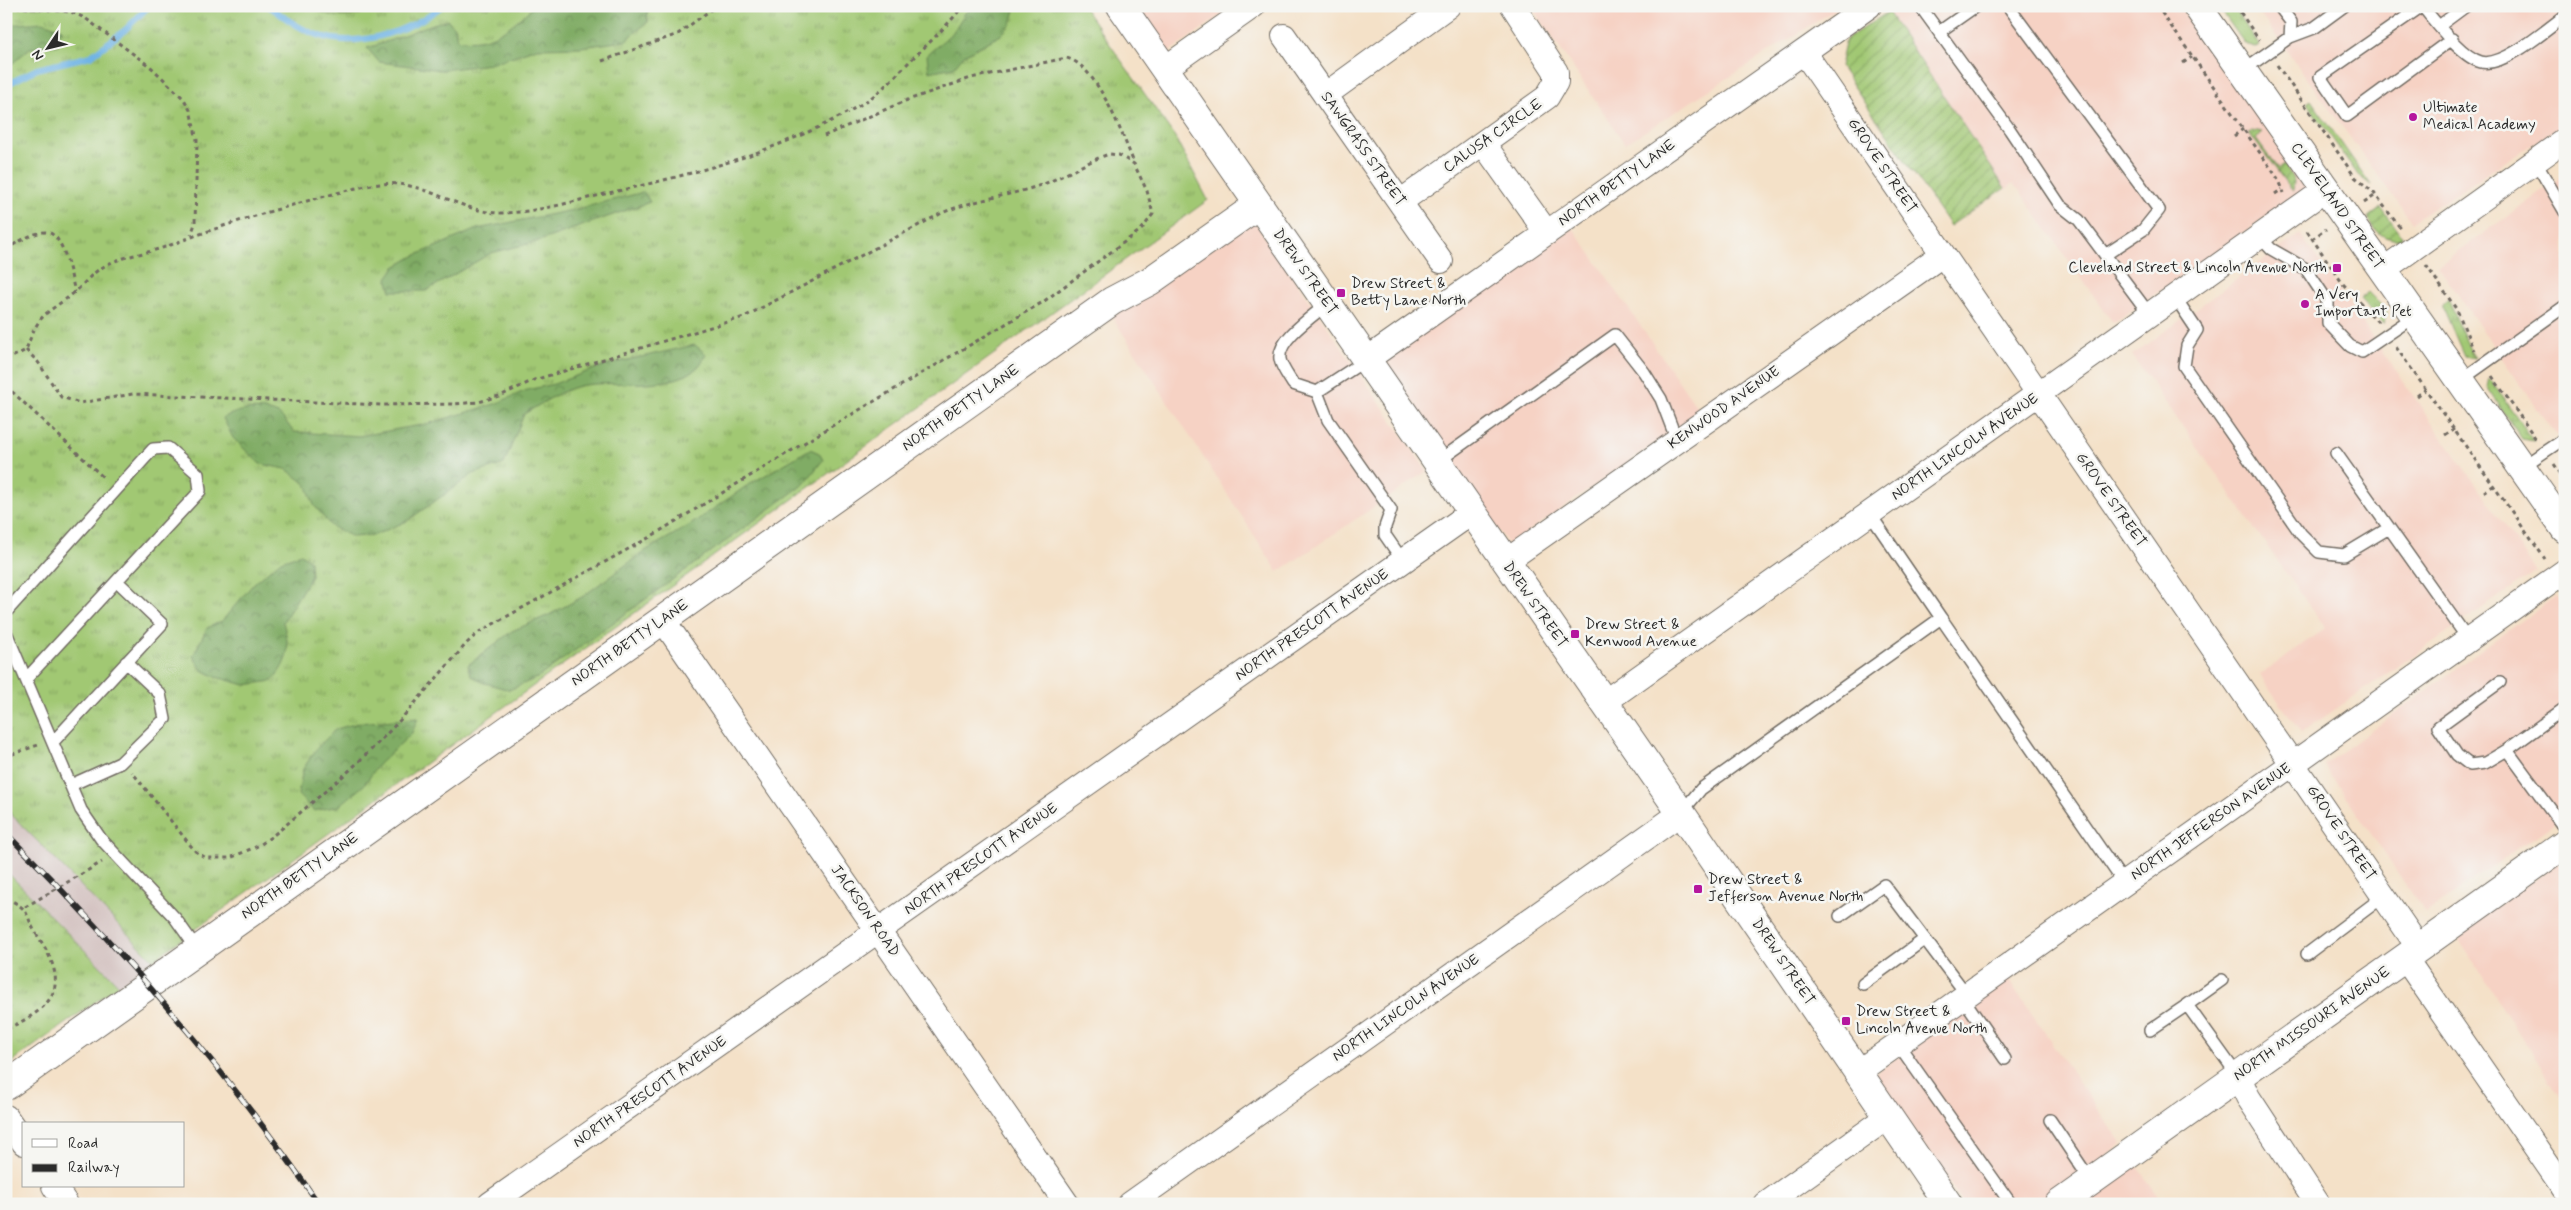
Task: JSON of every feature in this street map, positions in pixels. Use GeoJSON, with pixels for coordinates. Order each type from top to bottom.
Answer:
{"type":"FeatureCollection","features":[{"type":"Feature","properties":{"kind":"street","name":"DREW STREET"},"geometry":{"type":"LineString","coordinates":[[1121,6],[1681,813],[1948,1204]]}},
{"type":"Feature","properties":{"kind":"street"},"geometry":{"type":"LineString","coordinates":[[1164,69],[1253,6]]}},
{"type":"Feature","properties":{"kind":"street"},"geometry":{"type":"LineString","coordinates":[[1325,95],[1448,6]]}},
{"type":"Feature","properties":{"kind":"street","name":"CALUSA CIRCLE"},"geometry":{"type":"LineString","coordinates":[[1400,202],[1548,98],[1556,82],[1556,72],[1552,63],[1513,6]]}},
{"type":"Feature","properties":{"kind":"street","name":"CLEVELAND STREET"},"geometry":{"type":"LineString","coordinates":[[2198,6],[2325,190],[2565,529]]}},
{"type":"Feature","properties":{"kind":"street","name":"NORTH BETTY LANE"},"geometry":{"type":"LineString","coordinates":[[1366,360],[1868,7]]}},
{"type":"Feature","properties":{"kind":"street","name":"SAWGRASS STREET"},"geometry":{"type":"LineString","coordinates":[[1284,36],[1441,262]]}},
{"type":"Feature","properties":{"kind":"street","name":"GROVE STREET"},"geometry":{"type":"LineString","coordinates":[[1804,52],[2384,896],[2412,953],[2565,1190]]}},
{"type":"Feature","properties":{"kind":"street"},"geometry":{"type":"LineString","coordinates":[[2383,270],[2565,140]]}},
{"type":"Feature","properties":{"kind":"street"},"geometry":{"type":"LineString","coordinates":[[1483,143],[1547,233]]}},
{"type":"Feature","properties":{"kind":"street","name":"NORTH LINCOLN AVENUE"},"geometry":{"type":"LineString","coordinates":[[1603,703],[2325,190]]}},
{"type":"Feature","properties":{"kind":"street","name":"NORTH BETTY LANE"},"geometry":{"type":"LineString","coordinates":[[6,1086],[1104,307],[1150,281],[1258,205]]}},
{"type":"Feature","properties":{"kind":"street","name":"KENWOOD AVENUE"},"geometry":{"type":"LineString","coordinates":[[1505,562],[1942,255]]}},
{"type":"Feature","properties":{"kind":"street","name":"NORTH PRESCOTT AVENUE"},"geometry":{"type":"LineString","coordinates":[[490,1204],[879,932],[1471,513]]}},
{"type":"Feature","properties":{"kind":"street","name":"NORTH JEFFERSON AVENUE"},"geometry":{"type":"LineString","coordinates":[[1858,1072],[2561,574]]}},
{"type":"Feature","properties":{"kind":"street","name":"JACKSON ROAD"},"geometry":{"type":"LineString","coordinates":[[663,620],[1066,1204]]}},
{"type":"Feature","properties":{"kind":"street","name":"NORTH LINCOLN AVENUE"},"geometry":{"type":"LineString","coordinates":[[1130,1204],[1681,813]]}},
{"type":"Feature","properties":{"kind":"street","name":"NORTH MISSOURI AVENUE"},"geometry":{"type":"LineString","coordinates":[[2059,1204],[2563,845]]}},
{"type":"Feature","properties":{"kind":"street"},"geometry":{"type":"LineString","coordinates":[[2238,1076],[2248,1097],[2318,1204]]}},
{"type":"Feature","properties":{"kind":"street"},"geometry":{"type":"LineString","coordinates":[[1766,1204],[1888,1117]]}},
{"type":"Feature","properties":{"kind":"street"},"geometry":{"type":"LineString","coordinates":[[6,1118],[22,1139]]}},
{"type":"Feature","properties":{"kind":"street"},"geometry":{"type":"LineString","coordinates":[[55,1188],[66,1204]]}},
{"type":"Feature","properties":{"kind":"lane"},"geometry":{"type":"LineString","coordinates":[[1920,6],[2010,130],[2060,205],[2079,220],[2150,315]]}},
{"type":"Feature","properties":{"kind":"lane"},"geometry":{"type":"LineString","coordinates":[[1939,32],[1976,6]]}},
{"type":"Feature","properties":{"kind":"lane"},"geometry":{"type":"LineString","coordinates":[[2008,6],[2159,210],[2143,230],[2105,255]]}},
{"type":"Feature","properties":{"kind":"lane"},"geometry":{"type":"LineString","coordinates":[[2280,6],[2291,22],[2290,37]]}},
{"type":"Feature","properties":{"kind":"lane"},"geometry":{"type":"LineString","coordinates":[[2242,70],[2290,37],[2314,28],[2344,6]]}},
{"type":"Feature","properties":{"kind":"lane"},"geometry":{"type":"LineString","coordinates":[[2452,39],[2347,116],[2320,77],[2422,6],[2465,53],[2482,62],[2502,60],[2565,16]]}},
{"type":"Feature","properties":{"kind":"lane"},"geometry":{"type":"LineString","coordinates":[[2439,26],[2466,6]]}},
{"type":"Feature","properties":{"kind":"lane"},"geometry":{"type":"LineString","coordinates":[[2535,161],[2565,212]]}},
{"type":"Feature","properties":{"kind":"lane"},"geometry":{"type":"LineString","coordinates":[[2260,237],[2270,249],[2306,270],[2328,302],[2328,323],[2350,346],[2362,352],[2415,316]]}},
{"type":"Feature","properties":{"kind":"lane"},"geometry":{"type":"LineString","coordinates":[[2175,297],[2197,330],[2186,346],[2184,366],[2301,534],[2320,552],[2344,555],[2389,528]]}},
{"type":"Feature","properties":{"kind":"lane"},"geometry":{"type":"LineString","coordinates":[[1317,392],[1293,384],[1280,361],[1280,348],[1294,332],[1327,304]]}},
{"type":"Feature","properties":{"kind":"lane"},"geometry":{"type":"LineString","coordinates":[[2460,380],[2565,306]]}},
{"type":"Feature","properties":{"kind":"lane"},"geometry":{"type":"LineString","coordinates":[[1436,462],[1615,335],[1657,392],[1677,441]]}},
{"type":"Feature","properties":{"kind":"lane"},"geometry":{"type":"LineString","coordinates":[[1317,392],[1366,360]]}},
{"type":"Feature","properties":{"kind":"lane"},"geometry":{"type":"LineString","coordinates":[[1317,392],[1328,420],[1391,510],[1385,527],[1385,535],[1403,561]]}},
{"type":"Feature","properties":{"kind":"lane"},"geometry":{"type":"LineString","coordinates":[[2522,467],[2565,438]]}},
{"type":"Feature","properties":{"kind":"lane"},"geometry":{"type":"LineString","coordinates":[[6,612],[154,449],[168,448],[198,474],[200,491],[26,680]]}},
{"type":"Feature","properties":{"kind":"lane"},"geometry":{"type":"LineString","coordinates":[[2336,453],[2468,639]]}},
{"type":"Feature","properties":{"kind":"lane"},"geometry":{"type":"LineString","coordinates":[[1870,514],[2124,884]]}},
{"type":"Feature","properties":{"kind":"lane"},"geometry":{"type":"LineString","coordinates":[[53,742],[162,624],[118,582]]}},
{"type":"Feature","properties":{"kind":"lane"},"geometry":{"type":"LineString","coordinates":[[1681,813],[1701,789],[1941,618]]}},
{"type":"Feature","properties":{"kind":"lane"},"geometry":{"type":"LineString","coordinates":[[6,632],[81,810],[114,852],[175,918],[198,949]]}},
{"type":"Feature","properties":{"kind":"lane"},"geometry":{"type":"LineString","coordinates":[[71,784],[120,763],[164,718],[160,694],[126,662]]}},
{"type":"Feature","properties":{"kind":"lane"},"geometry":{"type":"LineString","coordinates":[[2500,682],[2438,726],[2457,755],[2470,766],[2485,763],[2507,750],[2565,708]]}},
{"type":"Feature","properties":{"kind":"lane"},"geometry":{"type":"LineString","coordinates":[[2507,750],[2563,845]]}},
{"type":"Feature","properties":{"kind":"lane"},"geometry":{"type":"LineString","coordinates":[[1840,916],[1884,885],[1965,996],[2005,1059]]}},
{"type":"Feature","properties":{"kind":"lane"},"geometry":{"type":"LineString","coordinates":[[2307,954],[2384,896]]}},
{"type":"Feature","properties":{"kind":"lane"},"geometry":{"type":"LineString","coordinates":[[1863,984],[1925,939]]}},
{"type":"Feature","properties":{"kind":"lane"},"geometry":{"type":"LineString","coordinates":[[2150,1030],[2222,980]]}},
{"type":"Feature","properties":{"kind":"lane"},"geometry":{"type":"LineString","coordinates":[[2187,1005],[2238,1076]]}},
{"type":"Feature","properties":{"kind":"lane"},"geometry":{"type":"LineString","coordinates":[[1898,1044],[2011,1204]]}},
{"type":"Feature","properties":{"kind":"lane"},"geometry":{"type":"LineString","coordinates":[[2050,1120],[2091,1181]]}},
{"type":"Feature","properties":{"kind":"path"},"geometry":{"type":"LineString","coordinates":[[8,6],[31,10],[50,9],[71,12],[85,18],[171,85],[190,110],[197,140],[195,224],[191,235]]}},
{"type":"Feature","properties":{"kind":"path"},"geometry":{"type":"LineString","coordinates":[[602,61],[678,34],[716,6]]}},
{"type":"Feature","properties":{"kind":"path"},"geometry":{"type":"LineString","coordinates":[[6,360],[26,350],[35,325],[43,313],[75,292],[103,267],[127,257],[166,246],[191,235],[263,213],[381,184],[401,184],[481,210],[502,213],[570,202],[679,177],[721,165],[824,123],[866,101],[887,86],[945,29],[963,6]]}},
{"type":"Feature","properties":{"kind":"path"},"geometry":{"type":"LineString","coordinates":[[2157,6],[2279,180],[2295,211],[2343,284],[2388,335],[2493,486],[2561,574]]}},
{"type":"Feature","properties":{"kind":"path"},"geometry":{"type":"LineString","coordinates":[[2183,63],[2192,57]]}},
{"type":"Feature","properties":{"kind":"path"},"geometry":{"type":"LineString","coordinates":[[120,763],[135,774],[195,851],[206,858],[230,858],[260,845],[350,770],[401,719],[467,643],[479,632],[650,537],[827,429],[1043,302],[1142,230],[1153,214],[1152,204],[1119,128],[1096,85],[1085,69],[1075,60],[1066,58],[971,78],[905,101],[824,136]]}},
{"type":"Feature","properties":{"kind":"path"},"geometry":{"type":"LineString","coordinates":[[2234,136],[2244,130]]}},
{"type":"Feature","properties":{"kind":"path"},"geometry":{"type":"LineString","coordinates":[[26,350],[38,362],[61,397],[80,403],[133,394],[383,404],[479,402],[502,395],[534,380],[715,328],[744,317],[964,203],[1034,188],[1052,182],[1109,154],[1119,155],[1134,164]]}},
{"type":"Feature","properties":{"kind":"path"},"geometry":{"type":"LineString","coordinates":[[2275,194],[2282,189]]}},
{"type":"Feature","properties":{"kind":"path"},"geometry":{"type":"LineString","coordinates":[[6,249],[32,236],[46,232],[56,236],[61,245],[75,292]]}},
{"type":"Feature","properties":{"kind":"path"},"geometry":{"type":"LineString","coordinates":[[6,386],[117,490]]}},
{"type":"Feature","properties":{"kind":"path"},"geometry":{"type":"LineString","coordinates":[[2417,396],[2426,390]]}},
{"type":"Feature","properties":{"kind":"path"},"geometry":{"type":"LineString","coordinates":[[2445,435],[2454,429]]}},
{"type":"Feature","properties":{"kind":"path"},"geometry":{"type":"LineString","coordinates":[[2484,492],[2493,486]]}},
{"type":"Feature","properties":{"kind":"path"},"geometry":{"type":"LineString","coordinates":[[6,760],[10,755],[30,746],[53,742]]}},
{"type":"Feature","properties":{"kind":"path"},"geometry":{"type":"LineString","coordinates":[[25,907],[91,870],[114,852]]}},
{"type":"Feature","properties":{"kind":"path"},"geometry":{"type":"LineString","coordinates":[[6,898],[25,907],[36,933],[48,950],[56,972],[53,992],[39,1013],[6,1029]]}},
{"type":"Feature","properties":{"kind":"shaded area"},"geometry":{"type":"Polygon","coordinates":[[[1136,6],[1234,6],[1168,53],[1136,6]]]}},
{"type":"Feature","properties":{"kind":"shaded area"},"geometry":{"type":"Polygon","coordinates":[[[1531,6],[1850,6],[1839,14],[1836,9],[1625,144],[1531,6]]]}},
{"type":"Feature","properties":{"kind":"shaded area"},"geometry":{"type":"Polygon","coordinates":[[[1894,6],[2179,6],[2309,188],[2113,323],[2014,183],[2006,189],[1887,11],[1894,6]]]}},
{"type":"Feature","properties":{"kind":"shaded area"},"geometry":{"type":"Polygon","coordinates":[[[2254,6],[2565,6],[2565,123],[2412,222],[2254,6]]]}},
{"type":"Feature","properties":{"kind":"shaded area"},"geometry":{"type":"Polygon","coordinates":[[[2565,175],[2565,449],[2438,266],[2565,175]]]}},
{"type":"Feature","properties":{"kind":"shaded area"},"geometry":{"type":"Polygon","coordinates":[[[1254,221],[1427,471],[1278,572],[1111,315],[1254,221]]]}},
{"type":"Feature","properties":{"kind":"shaded area"},"geometry":{"type":"Polygon","coordinates":[[[1573,228],[1700,412],[1509,545],[1382,362],[1573,228]]]}},
{"type":"Feature","properties":{"kind":"shaded area"},"geometry":{"type":"Polygon","coordinates":[[[2300,234],[2536,571],[2301,733],[2260,675],[2325,628],[2132,355],[2300,234]]]}},
{"type":"Feature","properties":{"kind":"shaded area"},"geometry":{"type":"Polygon","coordinates":[[[2556,596],[2565,608],[2565,816],[2425,913],[2324,765],[2556,596]]]}},
{"type":"Feature","properties":{"kind":"shaded area"},"geometry":{"type":"Polygon","coordinates":[[[6,809],[153,960],[119,985],[6,871],[6,809]]]}},
{"type":"Feature","properties":{"kind":"shaded area"},"geometry":{"type":"Polygon","coordinates":[[[2565,858],[2565,1104],[2456,935],[2565,858]]]}},
{"type":"Feature","properties":{"kind":"shaded area"},"geometry":{"type":"Polygon","coordinates":[[[2008,979],[2122,1145],[2040,1204],[1964,1204],[1874,1074],[2008,979]]]}},
{"type":"Feature","properties":{"kind":"shaded area"},"geometry":{"type":"Polygon","coordinates":[[[2135,1163],[2163,1204],[2078,1204],[2135,1163]]]}},
{"type":"Feature","properties":{"kind":"green space"},"geometry":{"type":"Polygon","coordinates":[[[6,6],[1083,6],[1175,137],[1208,200],[153,960],[6,809],[6,6]]]}},
{"type":"Feature","properties":{"kind":"green space"},"geometry":{"type":"Polygon","coordinates":[[[309,6],[366,6],[366,12],[344,17],[331,15],[309,6]]]}},
{"type":"Feature","properties":{"kind":"green space"},"geometry":{"type":"Polygon","coordinates":[[[534,6],[647,6],[648,22],[625,41],[581,47],[537,48],[490,64],[442,70],[379,62],[367,48],[448,20],[455,28],[457,39],[480,40],[508,28],[534,6]]]}},
{"type":"Feature","properties":{"kind":"green space"},"geometry":{"type":"Polygon","coordinates":[[[975,6],[1013,6],[1015,10],[1011,24],[1001,35],[964,55],[954,67],[929,72],[927,55],[953,32],[965,13],[975,6]]]}},
{"type":"Feature","properties":{"kind":"green space"},"geometry":{"type":"Polygon","coordinates":[[[2218,6],[2232,6],[2259,45],[2256,47],[2245,44],[2218,6]]]}},
{"type":"Feature","properties":{"kind":"green space"},"geometry":{"type":"Polygon","coordinates":[[[1888,12],[2005,188],[1950,226],[1840,66],[1846,39],[1888,12]]]}},
{"type":"Feature","properties":{"kind":"green space"},"geometry":{"type":"Polygon","coordinates":[[[43,22],[62,29],[58,45],[30,48],[6,69],[6,25],[43,22]]]}},
{"type":"Feature","properties":{"kind":"green space"},"geometry":{"type":"Polygon","coordinates":[[[2311,100],[2371,185],[2358,175],[2307,103],[2311,100]]]}},
{"type":"Feature","properties":{"kind":"green space"},"geometry":{"type":"Polygon","coordinates":[[[2252,131],[2263,133],[2256,139],[2278,169],[2285,164],[2294,181],[2293,192],[2249,133],[2252,131]]]}},
{"type":"Feature","properties":{"kind":"green space"},"geometry":{"type":"Polygon","coordinates":[[[644,192],[650,202],[539,241],[491,253],[426,291],[391,291],[387,278],[395,267],[414,256],[477,229],[573,210],[644,192]]]}},
{"type":"Feature","properties":{"kind":"green space"},"geometry":{"type":"Polygon","coordinates":[[[2381,207],[2402,236],[2401,239],[2385,237],[2377,231],[2367,218],[2381,207]]]}},
{"type":"Feature","properties":{"kind":"green space"},"geometry":{"type":"Polygon","coordinates":[[[2368,292],[2388,312],[2384,324],[2360,299],[2368,292]]]}},
{"type":"Feature","properties":{"kind":"green space"},"geometry":{"type":"Polygon","coordinates":[[[2448,299],[2475,358],[2464,356],[2442,305],[2448,299]]]}},
{"type":"Feature","properties":{"kind":"green space"},"geometry":{"type":"Polygon","coordinates":[[[695,345],[706,354],[698,367],[685,376],[651,383],[579,386],[544,402],[524,414],[504,464],[473,474],[407,521],[375,535],[353,537],[331,526],[314,505],[306,484],[286,469],[260,464],[233,438],[223,418],[236,412],[257,409],[280,415],[294,432],[359,436],[427,424],[495,404],[527,390],[554,384],[605,365],[695,345]]]}},
{"type":"Feature","properties":{"kind":"green space"},"geometry":{"type":"Polygon","coordinates":[[[2489,378],[2534,441],[2522,439],[2487,387],[2489,378]]]}},
{"type":"Feature","properties":{"kind":"green space"},"geometry":{"type":"Polygon","coordinates":[[[810,449],[819,453],[823,460],[804,484],[537,678],[509,690],[482,682],[471,675],[468,665],[512,631],[549,615],[582,597],[645,551],[690,525],[745,487],[810,449]]]}},
{"type":"Feature","properties":{"kind":"green space"},"geometry":{"type":"Polygon","coordinates":[[[301,554],[310,561],[311,576],[283,622],[287,639],[287,653],[282,666],[272,681],[245,685],[216,677],[202,670],[193,656],[207,628],[222,621],[255,582],[281,561],[301,554]]]}},
{"type":"Feature","properties":{"kind":"green space"},"geometry":{"type":"Polygon","coordinates":[[[418,718],[412,733],[379,764],[364,785],[339,806],[314,811],[298,795],[303,769],[317,748],[336,729],[358,723],[418,718]]]}},
{"type":"Feature","properties":{"kind":"green space"},"geometry":{"type":"Polygon","coordinates":[[[6,871],[119,985],[6,1066],[6,871]]]}},
{"type":"Feature","properties":{"kind":"waterway"},"geometry":{"type":"LineString","coordinates":[[6,85],[37,69],[91,56],[125,30],[149,6]]}},
{"type":"Feature","properties":{"kind":"waterway"},"geometry":{"type":"LineString","coordinates":[[269,6],[309,32],[348,40],[382,36],[398,31],[414,24],[442,6]]}},
{"type":"Feature","properties":{"kind":"railway"},"geometry":{"type":"LineString","coordinates":[[6,833],[90,920],[171,1011],[247,1106],[319,1204]]}},
{"type":"Feature","properties":{"kind":"place","name":"Ultimate Medical Academy"},"geometry":{"type":"Point","coordinates":[2413,117]}},
{"type":"Feature","properties":{"kind":"place","name":"Cleveland Street & Lincoln Avenue North"},"geometry":{"type":"Point","coordinates":[2337,268]}},
{"type":"Feature","properties":{"kind":"place","name":"Drew Street & Betty Lane North"},"geometry":{"type":"Point","coordinates":[1341,293]}},
{"type":"Feature","properties":{"kind":"place","name":"A Very Important Pet"},"geometry":{"type":"Point","coordinates":[2305,304]}},
{"type":"Feature","properties":{"kind":"place","name":"Drew Street & Kenwood Avenue"},"geometry":{"type":"Point","coordinates":[1575,634]}},
{"type":"Feature","properties":{"kind":"place","name":"Drew Street & Jefferson Avenue North"},"geometry":{"type":"Point","coordinates":[1698,889]}},
{"type":"Feature","properties":{"kind":"place","name":"Drew Street & Lincoln Avenue North"},"geometry":{"type":"Point","coordinates":[1846,1021]}}]}
